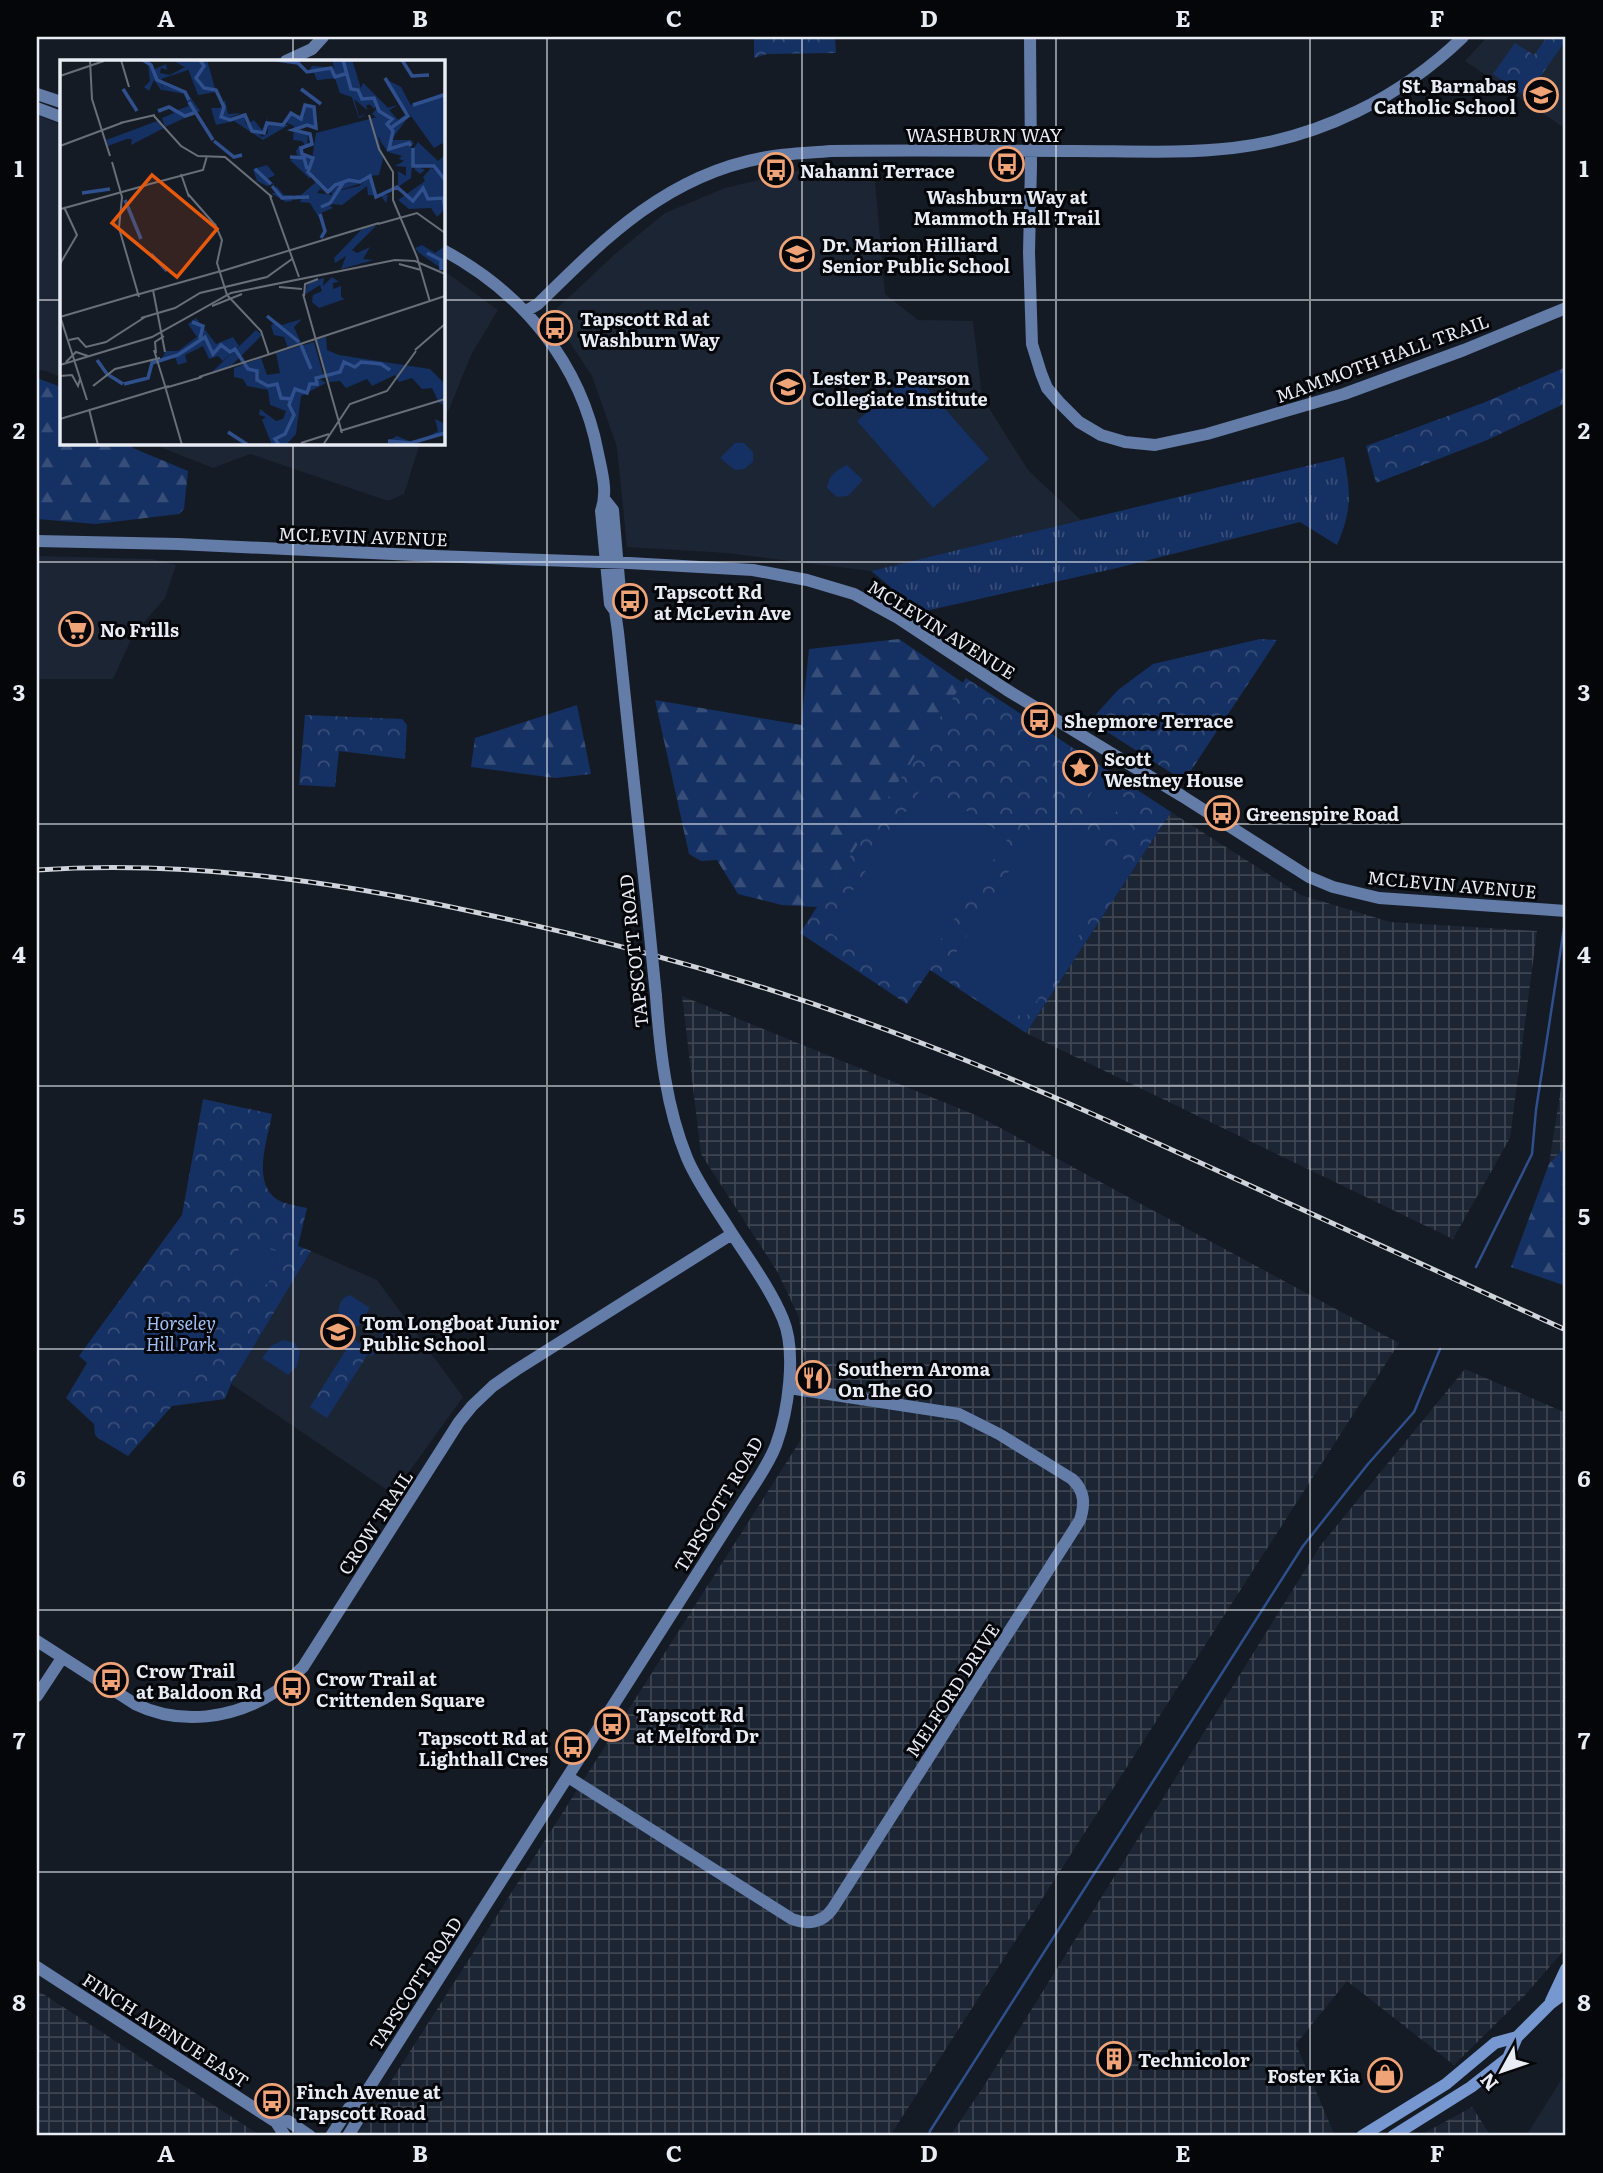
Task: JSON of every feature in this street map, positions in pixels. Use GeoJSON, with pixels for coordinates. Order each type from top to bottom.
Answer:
{"type":"FeatureCollection","features":[{"type":"Feature","properties":{"kind":"main road"},"geometry":{"type":"LineString","coordinates":[[1550,2004],[1566,1969]]}},
{"type":"Feature","properties":{"kind":"main road"},"geometry":{"type":"LineString","coordinates":[[1394,2136],[1471,2087],[1508,2058],[1517,2037],[1566,1992]]}},
{"type":"Feature","properties":{"kind":"main road"},"geometry":{"type":"LineString","coordinates":[[1362,2136],[1446,2084],[1495,2043],[1517,2037]]}},
{"type":"Feature","properties":{"kind":"street"},"geometry":{"type":"LineString","coordinates":[[288,60],[312,49],[323,37]]}},
{"type":"Feature","properties":{"kind":"street","name":"MAMMOTH HALL TRAIL"},"geometry":{"type":"LineString","coordinates":[[1030,37],[1031,335],[1047,388],[1079,422],[1101,435],[1125,442],[1155,445],[1207,434],[1294,410],[1396,376],[1566,308]]}},
{"type":"Feature","properties":{"kind":"street","name":"WASHBURN WAY"},"geometry":{"type":"LineString","coordinates":[[526,311],[538,304],[595,248],[633,216],[668,194],[724,168],[787,154],[848,151],[1167,151],[1223,148],[1285,138],[1318,128],[1377,102],[1425,69],[1462,37]]}},
{"type":"Feature","properties":{"kind":"street"},"geometry":{"type":"LineString","coordinates":[[37,94],[60,103]]}},
{"type":"Feature","properties":{"kind":"street"},"geometry":{"type":"LineString","coordinates":[[37,108],[60,117]]}},
{"type":"Feature","properties":{"kind":"street","name":"TAPSCOTT ROAD"},"geometry":{"type":"LineString","coordinates":[[331,2136],[349,2108],[360,2102],[757,1479],[775,1447],[789,1388],[789,1357],[784,1321],[766,1286],[687,1159],[668,1097],[615,611],[621,603],[611,562],[613,510],[605,500],[592,423],[575,380],[526,311],[486,277],[444,251]]}},
{"type":"Feature","properties":{"kind":"street","name":"MCLEVIN AVENUE"},"geometry":{"type":"LineString","coordinates":[[37,541],[178,544],[611,562],[753,570],[807,580],[854,594],[898,618],[1007,690],[1195,804],[1308,877],[1332,887],[1379,898],[1566,911]]}},
{"type":"Feature","properties":{"kind":"street","name":"CROW TRAIL"},"geometry":{"type":"LineString","coordinates":[[37,1641],[135,1704],[172,1715],[197,1717],[234,1713],[274,1693],[303,1667],[450,1435],[472,1406],[493,1386],[516,1370],[732,1234]]}},
{"type":"Feature","properties":{"kind":"street","name":"MELFORD DRIVE"},"geometry":{"type":"LineString","coordinates":[[568,1777],[792,1919],[809,1923],[820,1920],[833,1908],[1080,1521],[1084,1504],[1078,1485],[1072,1479],[977,1422],[953,1413],[789,1388]]}},
{"type":"Feature","properties":{"kind":"street"},"geometry":{"type":"LineString","coordinates":[[37,1696],[62,1658]]}},
{"type":"Feature","properties":{"kind":"street","name":"FINCH AVENUE EAST"},"geometry":{"type":"LineString","coordinates":[[37,1968],[276,2122],[285,2136]]}},
{"type":"Feature","properties":{"kind":"street","name":"TAPSCOTT ROAD"},"geometry":{"type":"LineString","coordinates":[[348,2136],[359,2118],[360,2102]]}},
{"type":"Feature","properties":{"kind":"street","name":"FINCH AVENUE EAST"},"geometry":{"type":"LineString","coordinates":[[276,2122],[288,2121],[310,2136]]}},
{"type":"Feature","properties":{"kind":"shaded area","name":"St. Barnabas Catholic School"},"geometry":{"type":"Polygon","coordinates":[[[1487,37],[1566,37],[1566,129],[1465,61],[1487,37]]]}},
{"type":"Feature","properties":{"kind":"shaded area"},"geometry":{"type":"Polygon","coordinates":[[[37,115],[60,125],[60,377],[37,370],[37,115]]]}},
{"type":"Feature","properties":{"kind":"shaded area","name":"Lester B. Pearson Collegiate Institute"},"geometry":{"type":"Polygon","coordinates":[[[813,167],[874,169],[885,294],[918,320],[973,321],[982,397],[1028,470],[1082,521],[871,571],[727,553],[627,547],[617,447],[592,376],[551,314],[615,254],[665,213],[725,188],[813,167]]]}},
{"type":"Feature","properties":{"kind":"shaded area"},"geometry":{"type":"Polygon","coordinates":[[[444,271],[498,310],[471,355],[448,412],[444,410],[444,271]]]}},
{"type":"Feature","properties":{"kind":"shaded area"},"geometry":{"type":"Polygon","coordinates":[[[153,444],[420,444],[404,494],[388,501],[250,454],[213,468],[153,444]]]}},
{"type":"Feature","properties":{"kind":"shaded area"},"geometry":{"type":"Polygon","coordinates":[[[37,556],[152,559],[176,565],[165,598],[133,635],[113,679],[37,679],[37,556]]]}},
{"type":"Feature","properties":{"kind":"shaded area"},"geometry":{"type":"Polygon","coordinates":[[[1171,812],[1301,895],[1390,922],[1537,931],[1510,1138],[1453,1239],[1026,1033],[1171,812]]]}},
{"type":"Feature","properties":{"kind":"shaded area"},"geometry":{"type":"Polygon","coordinates":[[[682,996],[978,1116],[1399,1343],[890,2136],[356,2136],[802,1438],[805,1364],[799,1317],[777,1271],[701,1154],[682,996]]]}},
{"type":"Feature","properties":{"kind":"shaded area"},"geometry":{"type":"Polygon","coordinates":[[[1566,1056],[1566,1146],[1549,1164],[1566,1056]]]}},
{"type":"Feature","properties":{"kind":"shaded area","name":"Tom Longboat Junior Public School"},"geometry":{"type":"Polygon","coordinates":[[[311,1251],[377,1280],[463,1397],[393,1494],[231,1384],[311,1251]]]}},
{"type":"Feature","properties":{"kind":"shaded area"},"geometry":{"type":"Polygon","coordinates":[[[1465,1369],[1566,1413],[1566,1948],[1525,1995],[1454,2065],[1347,1981],[1296,2044],[1335,2136],[950,2136],[982,2089],[1320,1546],[1465,1369]]]}},
{"type":"Feature","properties":{"kind":"shaded area"},"geometry":{"type":"Polygon","coordinates":[[[37,1990],[261,2136],[37,2136],[37,1990]]]}},
{"type":"Feature","properties":{"kind":"shaded area"},"geometry":{"type":"Polygon","coordinates":[[[1566,2072],[1566,2136],[1526,2136],[1566,2072]]]}},
{"type":"Feature","properties":{"kind":"shaded area"},"geometry":{"type":"Polygon","coordinates":[[[1472,2107],[1491,2136],[1419,2136],[1472,2107]]]}},
{"type":"Feature","properties":{"kind":"green space"},"geometry":{"type":"Polygon","coordinates":[[[754,37],[835,37],[836,53],[767,54],[754,58],[754,37]]]}},
{"type":"Feature","properties":{"kind":"green space"},"geometry":{"type":"Polygon","coordinates":[[[1547,37],[1566,37],[1566,40],[1526,97],[1493,74],[1515,43],[1534,55],[1547,37]]]}},
{"type":"Feature","properties":{"kind":"green space"},"geometry":{"type":"Polygon","coordinates":[[[1566,367],[1566,403],[1485,441],[1376,483],[1366,446],[1483,403],[1566,367]]]}},
{"type":"Feature","properties":{"kind":"green space"},"geometry":{"type":"Polygon","coordinates":[[[913,372],[989,459],[933,508],[857,421],[913,372]]]}},
{"type":"Feature","properties":{"kind":"green space"},"geometry":{"type":"Polygon","coordinates":[[[37,378],[60,387],[60,444],[131,444],[133,448],[188,471],[184,509],[179,514],[96,524],[37,519],[37,378]]]}},
{"type":"Feature","properties":{"kind":"green space"},"geometry":{"type":"Polygon","coordinates":[[[735,443],[744,443],[753,452],[753,462],[744,469],[735,470],[720,458],[735,443]]]}},
{"type":"Feature","properties":{"kind":"green space"},"geometry":{"type":"Polygon","coordinates":[[[1344,457],[1349,502],[1337,545],[1300,522],[1117,568],[921,612],[871,571],[1344,457]]]}},
{"type":"Feature","properties":{"kind":"green space"},"geometry":{"type":"Polygon","coordinates":[[[847,465],[863,480],[848,496],[837,497],[827,488],[829,480],[847,465]]]}},
{"type":"Feature","properties":{"kind":"green space"},"geometry":{"type":"Polygon","coordinates":[[[899,639],[969,687],[838,895],[816,907],[782,905],[738,894],[717,860],[701,861],[689,854],[655,700],[801,725],[809,649],[899,639]]]}},
{"type":"Feature","properties":{"kind":"green space"},"geometry":{"type":"Polygon","coordinates":[[[1260,639],[1277,640],[1184,781],[1090,721],[1118,690],[1153,664],[1260,639]]]}},
{"type":"Feature","properties":{"kind":"green space"},"geometry":{"type":"Polygon","coordinates":[[[966,678],[1171,812],[1026,1033],[930,970],[907,1004],[800,933],[966,678]]]}},
{"type":"Feature","properties":{"kind":"green space"},"geometry":{"type":"Polygon","coordinates":[[[577,705],[591,774],[555,778],[471,767],[475,738],[577,705]]]}},
{"type":"Feature","properties":{"kind":"green space"},"geometry":{"type":"Polygon","coordinates":[[[305,715],[402,719],[407,725],[405,759],[339,751],[335,787],[299,785],[305,715]]]}},
{"type":"Feature","properties":{"kind":"green space"},"geometry":{"type":"Polygon","coordinates":[[[1099,781],[1110,788],[1094,813],[1083,806],[1099,781]]]}},
{"type":"Feature","properties":{"kind":"green space"},"geometry":{"type":"Polygon","coordinates":[[[925,783],[1008,838],[910,986],[826,930],[925,783]]]}},
{"type":"Feature","properties":{"kind":"green space"},"geometry":{"type":"Polygon","coordinates":[[[1114,790],[1125,798],[1109,823],[1098,815],[1114,790]]]}},
{"type":"Feature","properties":{"kind":"green space"},"geometry":{"type":"Polygon","coordinates":[[[1129,800],[1140,808],[1125,832],[1113,825],[1129,800]]]}},
{"type":"Feature","properties":{"kind":"green space"},"geometry":{"type":"Polygon","coordinates":[[[1049,810],[1127,861],[1025,1019],[946,968],[1049,810]]]}},
{"type":"Feature","properties":{"kind":"green space","name":"Horseley Hill Park"},"geometry":{"type":"Polygon","coordinates":[[[203,1099],[272,1114],[263,1158],[264,1180],[268,1190],[278,1200],[307,1208],[298,1246],[311,1251],[231,1384],[225,1399],[172,1406],[128,1456],[98,1438],[94,1424],[66,1398],[87,1363],[79,1356],[182,1215],[203,1099]]]}},
{"type":"Feature","properties":{"kind":"green space"},"geometry":{"type":"Polygon","coordinates":[[[1566,1146],[1566,1286],[1511,1267],[1549,1164],[1566,1146]]]}},
{"type":"Feature","properties":{"kind":"green space"},"geometry":{"type":"Polygon","coordinates":[[[247,1242],[279,1252],[268,1284],[247,1283],[236,1271],[236,1255],[247,1242]]]}},
{"type":"Feature","properties":{"kind":"green space"},"geometry":{"type":"Polygon","coordinates":[[[350,1295],[370,1308],[358,1327],[347,1326],[339,1317],[340,1303],[350,1295]]]}},
{"type":"Feature","properties":{"kind":"green space"},"geometry":{"type":"Polygon","coordinates":[[[185,1308],[219,1348],[166,1393],[132,1353],[185,1308]]]}},
{"type":"Feature","properties":{"kind":"green space"},"geometry":{"type":"Polygon","coordinates":[[[385,1322],[396,1326],[389,1345],[380,1342],[385,1322]]]}},
{"type":"Feature","properties":{"kind":"green space"},"geometry":{"type":"Polygon","coordinates":[[[353,1339],[360,1344],[363,1340],[377,1349],[372,1356],[368,1354],[327,1418],[310,1407],[353,1339]]]}},
{"type":"Feature","properties":{"kind":"green space"},"geometry":{"type":"Polygon","coordinates":[[[283,1340],[295,1343],[300,1352],[297,1366],[288,1375],[262,1358],[271,1346],[283,1340]]]}},
{"type":"Feature","properties":{"kind":"waterway"},"geometry":{"type":"LineString","coordinates":[[1476,1267],[1532,1154],[1536,1110],[1564,928]]}},
{"type":"Feature","properties":{"kind":"waterway"},"geometry":{"type":"LineString","coordinates":[[929,2136],[1303,1546],[1368,1464],[1414,1412],[1440,1349]]}},
{"type":"Feature","properties":{"kind":"railway"},"geometry":{"type":"LineString","coordinates":[[37,870],[149,868],[204,871],[370,891],[596,940],[768,989],[937,1049],[1083,1110],[1566,1330]]}},
{"type":"Feature","properties":{"kind":"place","name":"St. Barnabas Catholic School"},"geometry":{"type":"Point","coordinates":[1541,95]}},
{"type":"Feature","properties":{"kind":"place","name":"Washburn Way at Mammoth Hall Trail"},"geometry":{"type":"Point","coordinates":[1007,164]}},
{"type":"Feature","properties":{"kind":"place","name":"Nahanni Terrace"},"geometry":{"type":"Point","coordinates":[776,170]}},
{"type":"Feature","properties":{"kind":"place","name":"Dr. Marion Hilliard Senior Public School"},"geometry":{"type":"Point","coordinates":[797,254]}},
{"type":"Feature","properties":{"kind":"place","name":"Tapscott Rd at Washburn Way"},"geometry":{"type":"Point","coordinates":[555,328]}},
{"type":"Feature","properties":{"kind":"place","name":"Lester B. Pearson Collegiate Institute"},"geometry":{"type":"Point","coordinates":[788,387]}},
{"type":"Feature","properties":{"kind":"place","name":"Tapscott Rd at McLevin Ave"},"geometry":{"type":"Point","coordinates":[630,601]}},
{"type":"Feature","properties":{"kind":"place","name":"No Frills"},"geometry":{"type":"Point","coordinates":[76,629]}},
{"type":"Feature","properties":{"kind":"place","name":"Shepmore Terrace"},"geometry":{"type":"Point","coordinates":[1039,720]}},
{"type":"Feature","properties":{"kind":"place","name":"Scott Westney House"},"geometry":{"type":"Point","coordinates":[1080,768]}},
{"type":"Feature","properties":{"kind":"place","name":"Greenspire Road"},"geometry":{"type":"Point","coordinates":[1222,813]}},
{"type":"Feature","properties":{"kind":"place","name":"Tom Longboat Junior Public School"},"geometry":{"type":"Point","coordinates":[338,1332]}},
{"type":"Feature","properties":{"kind":"place","name":"Southern Aroma On The GO"},"geometry":{"type":"Point","coordinates":[813,1378]}},
{"type":"Feature","properties":{"kind":"place","name":"Crow Trail at Baldoon Rd"},"geometry":{"type":"Point","coordinates":[111,1680]}},
{"type":"Feature","properties":{"kind":"place","name":"Crow Trail at Crittenden Square"},"geometry":{"type":"Point","coordinates":[292,1688]}},
{"type":"Feature","properties":{"kind":"place","name":"Tapscott Rd at Melford Dr"},"geometry":{"type":"Point","coordinates":[612,1724]}},
{"type":"Feature","properties":{"kind":"place","name":"Tapscott Rd at Lighthall Cres"},"geometry":{"type":"Point","coordinates":[573,1747]}},
{"type":"Feature","properties":{"kind":"place","name":"Technicolor"},"geometry":{"type":"Point","coordinates":[1114,2059]}},
{"type":"Feature","properties":{"kind":"place","name":"Foster Kia"},"geometry":{"type":"Point","coordinates":[1385,2075]}},
{"type":"Feature","properties":{"kind":"place","name":"Finch Avenue at Tapscott Road"},"geometry":{"type":"Point","coordinates":[272,2101]}}]}
